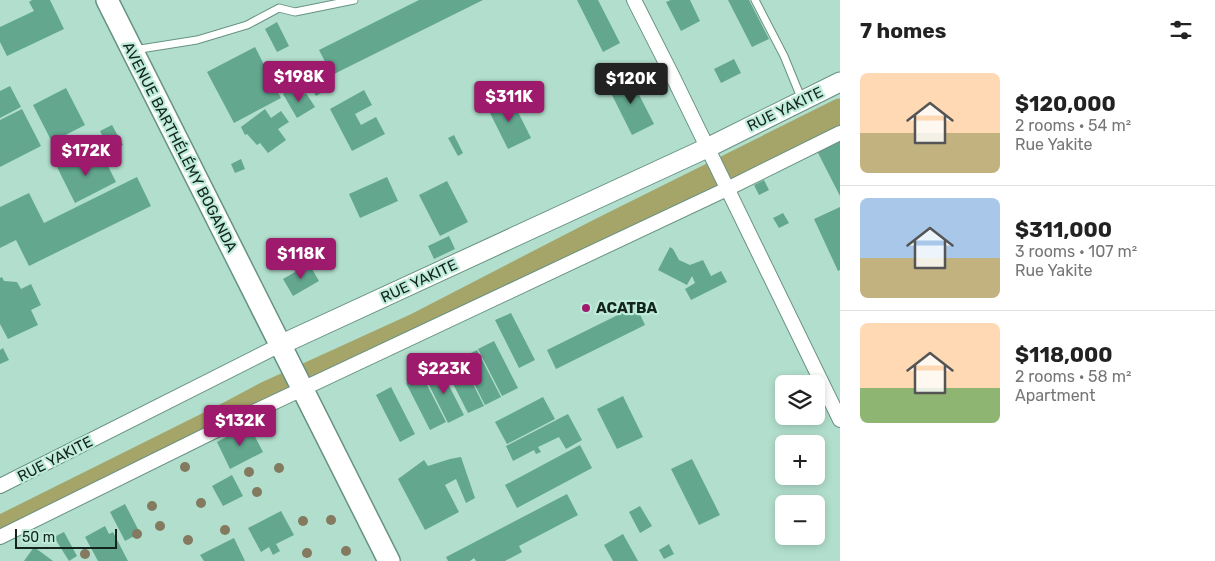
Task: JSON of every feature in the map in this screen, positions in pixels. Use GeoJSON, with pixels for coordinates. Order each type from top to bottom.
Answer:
{"type":"FeatureCollection","features":[{"type":"Feature","properties":{"kind":"main road","name":"AVENUE BARTHÉLÉMY BOGANDA"},"geometry":{"type":"LineString","coordinates":[[107,0],[389,561]]}},
{"type":"Feature","properties":{"kind":"main road","name":"RUE YAKITE"},"geometry":{"type":"LineString","coordinates":[[284,352],[840,82]]}},
{"type":"Feature","properties":{"kind":"street"},"geometry":{"type":"LineString","coordinates":[[634,0],[840,420]]}},
{"type":"Feature","properties":{"kind":"street"},"geometry":{"type":"LineString","coordinates":[[0,537],[303,389],[727,189],[840,133]]}},
{"type":"Feature","properties":{"kind":"street","name":"RUE YAKITE"},"geometry":{"type":"LineString","coordinates":[[0,486],[284,352]]}},
{"type":"Feature","properties":{"kind":"lane"},"geometry":{"type":"LineString","coordinates":[[132,51],[197,40],[247,25],[279,8],[296,12],[354,0]]}},
{"type":"Feature","properties":{"kind":"lane"},"geometry":{"type":"LineString","coordinates":[[756,0],[784,56],[803,100]]}},
{"type":"Feature","properties":{"kind":"building"},"geometry":{"type":"Polygon","coordinates":[[[32,0],[50,0],[64,29],[7,56],[0,42],[0,27],[34,11],[29,2],[32,0]]]}},
{"type":"Feature","properties":{"kind":"building"},"geometry":{"type":"Polygon","coordinates":[[[419,0],[483,0],[332,75],[319,50],[419,0]]]}},
{"type":"Feature","properties":{"kind":"building"},"geometry":{"type":"Polygon","coordinates":[[[577,0],[598,0],[620,43],[603,52],[577,0]]]}},
{"type":"Feature","properties":{"kind":"building"},"geometry":{"type":"Polygon","coordinates":[[[671,0],[690,0],[700,21],[681,31],[666,2],[671,0]]]}},
{"type":"Feature","properties":{"kind":"building"},"geometry":{"type":"Polygon","coordinates":[[[728,0],[749,0],[769,39],[752,47],[728,0]]]}},
{"type":"Feature","properties":{"kind":"building"},"geometry":{"type":"Polygon","coordinates":[[[277,22],[289,46],[277,52],[265,29],[277,22]]]}},
{"type":"Feature","properties":{"kind":"building"},"geometry":{"type":"Polygon","coordinates":[[[255,47],[281,98],[234,123],[207,72],[255,47]]]}},
{"type":"Feature","properties":{"kind":"building"},"geometry":{"type":"Polygon","coordinates":[[[734,59],[741,73],[721,83],[714,69],[734,59]]]}},
{"type":"Feature","properties":{"kind":"building"},"geometry":{"type":"Polygon","coordinates":[[[320,64],[333,86],[316,96],[303,73],[320,64]]]}},
{"type":"Feature","properties":{"kind":"building"},"geometry":{"type":"Polygon","coordinates":[[[629,75],[654,124],[632,135],[607,85],[629,75]]]}},
{"type":"Feature","properties":{"kind":"building"},"geometry":{"type":"Polygon","coordinates":[[[10,86],[21,107],[0,118],[0,91],[10,86]]]}},
{"type":"Feature","properties":{"kind":"building"},"geometry":{"type":"Polygon","coordinates":[[[66,88],[85,125],[52,142],[33,105],[66,88]]]}},
{"type":"Feature","properties":{"kind":"building"},"geometry":{"type":"Polygon","coordinates":[[[293,88],[299,98],[306,93],[315,107],[297,118],[283,94],[293,88]]]}},
{"type":"Feature","properties":{"kind":"building"},"geometry":{"type":"Polygon","coordinates":[[[364,90],[372,105],[355,114],[361,125],[376,117],[385,134],[352,151],[330,109],[364,90]]]}},
{"type":"Feature","properties":{"kind":"building"},"geometry":{"type":"Polygon","coordinates":[[[510,96],[531,138],[508,149],[487,107],[510,96]]]}},
{"type":"Feature","properties":{"kind":"building"},"geometry":{"type":"Polygon","coordinates":[[[22,109],[41,146],[0,167],[0,120],[22,109]]]}},
{"type":"Feature","properties":{"kind":"building"},"geometry":{"type":"Polygon","coordinates":[[[265,109],[271,118],[281,111],[289,122],[278,129],[286,140],[268,153],[260,143],[257,145],[247,134],[245,135],[241,127],[265,109]]]}},
{"type":"Feature","properties":{"kind":"building"},"geometry":{"type":"Polygon","coordinates":[[[112,125],[123,145],[110,151],[100,131],[112,125]]]}},
{"type":"Feature","properties":{"kind":"building"},"geometry":{"type":"Polygon","coordinates":[[[454,135],[463,153],[458,156],[448,138],[454,135]]]}},
{"type":"Feature","properties":{"kind":"building"},"geometry":{"type":"Polygon","coordinates":[[[840,139],[840,196],[817,151],[840,139]]]}},
{"type":"Feature","properties":{"kind":"building"},"geometry":{"type":"Polygon","coordinates":[[[102,154],[116,182],[75,203],[57,167],[81,155],[85,162],[102,154]]]}},
{"type":"Feature","properties":{"kind":"building"},"geometry":{"type":"Polygon","coordinates":[[[241,159],[245,169],[235,173],[231,164],[241,159]]]}},
{"type":"Feature","properties":{"kind":"building"},"geometry":{"type":"Polygon","coordinates":[[[137,177],[151,206],[29,266],[16,240],[0,248],[0,207],[29,193],[44,223],[137,177]]]}},
{"type":"Feature","properties":{"kind":"building"},"geometry":{"type":"Polygon","coordinates":[[[387,177],[398,201],[360,218],[349,194],[387,177]]]}},
{"type":"Feature","properties":{"kind":"building"},"geometry":{"type":"Polygon","coordinates":[[[764,180],[769,190],[759,195],[754,185],[764,180]]]}},
{"type":"Feature","properties":{"kind":"building"},"geometry":{"type":"Polygon","coordinates":[[[447,181],[468,222],[440,236],[419,195],[447,181]]]}},
{"type":"Feature","properties":{"kind":"building"},"geometry":{"type":"Polygon","coordinates":[[[840,207],[840,270],[838,271],[814,219],[840,207]]]}},
{"type":"Feature","properties":{"kind":"building"},"geometry":{"type":"Polygon","coordinates":[[[783,213],[789,223],[779,228],[773,218],[783,213]]]}},
{"type":"Feature","properties":{"kind":"building"},"geometry":{"type":"Polygon","coordinates":[[[449,236],[455,249],[434,259],[428,246],[449,236]]]}},
{"type":"Feature","properties":{"kind":"building"},"geometry":{"type":"Polygon","coordinates":[[[670,247],[679,260],[690,265],[703,260],[711,276],[721,271],[727,282],[691,300],[685,289],[695,283],[692,276],[687,285],[658,270],[670,247]]]}},
{"type":"Feature","properties":{"kind":"building"},"geometry":{"type":"Polygon","coordinates":[[[309,264],[319,281],[293,296],[283,279],[309,264]]]}},
{"type":"Feature","properties":{"kind":"building"},"geometry":{"type":"Polygon","coordinates":[[[2,277],[4,281],[17,282],[21,289],[31,284],[41,305],[31,310],[38,325],[8,339],[0,324],[0,278],[2,277]]]}},
{"type":"Feature","properties":{"kind":"building"},"geometry":{"type":"Polygon","coordinates":[[[636,306],[645,325],[556,369],[547,350],[636,306]]]}},
{"type":"Feature","properties":{"kind":"building"},"geometry":{"type":"Polygon","coordinates":[[[511,313],[535,360],[519,368],[495,320],[511,313]]]}},
{"type":"Feature","properties":{"kind":"building"},"geometry":{"type":"Polygon","coordinates":[[[494,341],[518,388],[502,396],[478,349],[494,341]]]}},
{"type":"Feature","properties":{"kind":"building"},"geometry":{"type":"Polygon","coordinates":[[[3,348],[9,360],[0,364],[0,350],[3,348]]]}},
{"type":"Feature","properties":{"kind":"building"},"geometry":{"type":"Polygon","coordinates":[[[477,350],[501,397],[485,405],[461,358],[477,350]]]}},
{"type":"Feature","properties":{"kind":"building"},"geometry":{"type":"Polygon","coordinates":[[[460,358],[484,406],[468,413],[444,366],[460,358]]]}},
{"type":"Feature","properties":{"kind":"building"},"geometry":{"type":"Polygon","coordinates":[[[440,368],[464,415],[448,423],[424,375],[440,368]]]}},
{"type":"Feature","properties":{"kind":"building"},"geometry":{"type":"Polygon","coordinates":[[[422,375],[446,422],[430,430],[406,383],[422,375]]]}},
{"type":"Feature","properties":{"kind":"building"},"geometry":{"type":"Polygon","coordinates":[[[391,387],[415,434],[400,442],[376,395],[391,387]]]}},
{"type":"Feature","properties":{"kind":"building"},"geometry":{"type":"Polygon","coordinates":[[[623,396],[643,437],[617,449],[597,409],[623,396]]]}},
{"type":"Feature","properties":{"kind":"building"},"geometry":{"type":"Polygon","coordinates":[[[543,397],[555,419],[507,444],[495,422],[543,397]]]}},
{"type":"Feature","properties":{"kind":"building"},"geometry":{"type":"Polygon","coordinates":[[[568,414],[582,440],[566,449],[559,437],[538,447],[541,452],[536,454],[534,450],[513,461],[506,446],[568,414]]]}},
{"type":"Feature","properties":{"kind":"building"},"geometry":{"type":"Polygon","coordinates":[[[249,425],[263,452],[230,469],[217,442],[249,425]]]}},
{"type":"Feature","properties":{"kind":"building"},"geometry":{"type":"Polygon","coordinates":[[[580,445],[592,468],[517,508],[505,485],[580,445]]]}},
{"type":"Feature","properties":{"kind":"building"},"geometry":{"type":"Polygon","coordinates":[[[461,457],[475,498],[466,503],[456,479],[445,485],[459,512],[425,530],[398,479],[424,460],[428,466],[461,457]]]}},
{"type":"Feature","properties":{"kind":"building"},"geometry":{"type":"Polygon","coordinates":[[[692,459],[720,515],[699,525],[671,469],[692,459]]]}},
{"type":"Feature","properties":{"kind":"building"},"geometry":{"type":"Polygon","coordinates":[[[232,475],[243,496],[223,506],[212,486],[232,475]]]}},
{"type":"Feature","properties":{"kind":"building"},"geometry":{"type":"Polygon","coordinates":[[[567,494],[578,515],[519,546],[522,552],[505,561],[476,561],[474,558],[470,561],[448,561],[446,557],[567,494]]]}},
{"type":"Feature","properties":{"kind":"building"},"geometry":{"type":"Polygon","coordinates":[[[125,504],[140,533],[125,541],[110,512],[125,504]]]}},
{"type":"Feature","properties":{"kind":"building"},"geometry":{"type":"Polygon","coordinates":[[[640,506],[652,526],[640,533],[629,512],[640,506]]]}},
{"type":"Feature","properties":{"kind":"building"},"geometry":{"type":"Polygon","coordinates":[[[281,511],[294,535],[276,544],[280,551],[273,555],[269,547],[261,552],[248,528],[281,511]]]}},
{"type":"Feature","properties":{"kind":"building"},"geometry":{"type":"Polygon","coordinates":[[[105,526],[109,534],[113,532],[128,561],[98,561],[85,537],[105,526]]]}},
{"type":"Feature","properties":{"kind":"building"},"geometry":{"type":"Polygon","coordinates":[[[64,532],[77,556],[69,561],[54,537],[64,532]]]}},
{"type":"Feature","properties":{"kind":"building"},"geometry":{"type":"Polygon","coordinates":[[[623,534],[638,561],[613,561],[604,545],[623,534]]]}},
{"type":"Feature","properties":{"kind":"building"},"geometry":{"type":"Polygon","coordinates":[[[234,538],[245,561],[204,561],[200,555],[234,538]]]}},
{"type":"Feature","properties":{"kind":"building"},"geometry":{"type":"Polygon","coordinates":[[[669,544],[674,554],[664,559],[659,550],[669,544]]]}},
{"type":"Feature","properties":{"kind":"building"},"geometry":{"type":"Polygon","coordinates":[[[34,547],[53,561],[24,561],[34,547]]]}},
{"type":"Feature","properties":{"kind":"waterway"},"geometry":{"type":"LineString","coordinates":[[0,528],[268,393],[417,325],[601,230],[840,111]]}},
{"type":"Feature","properties":{"kind":"place","name":"ACATBA"},"geometry":{"type":"Point","coordinates":[586,308]}}]}
